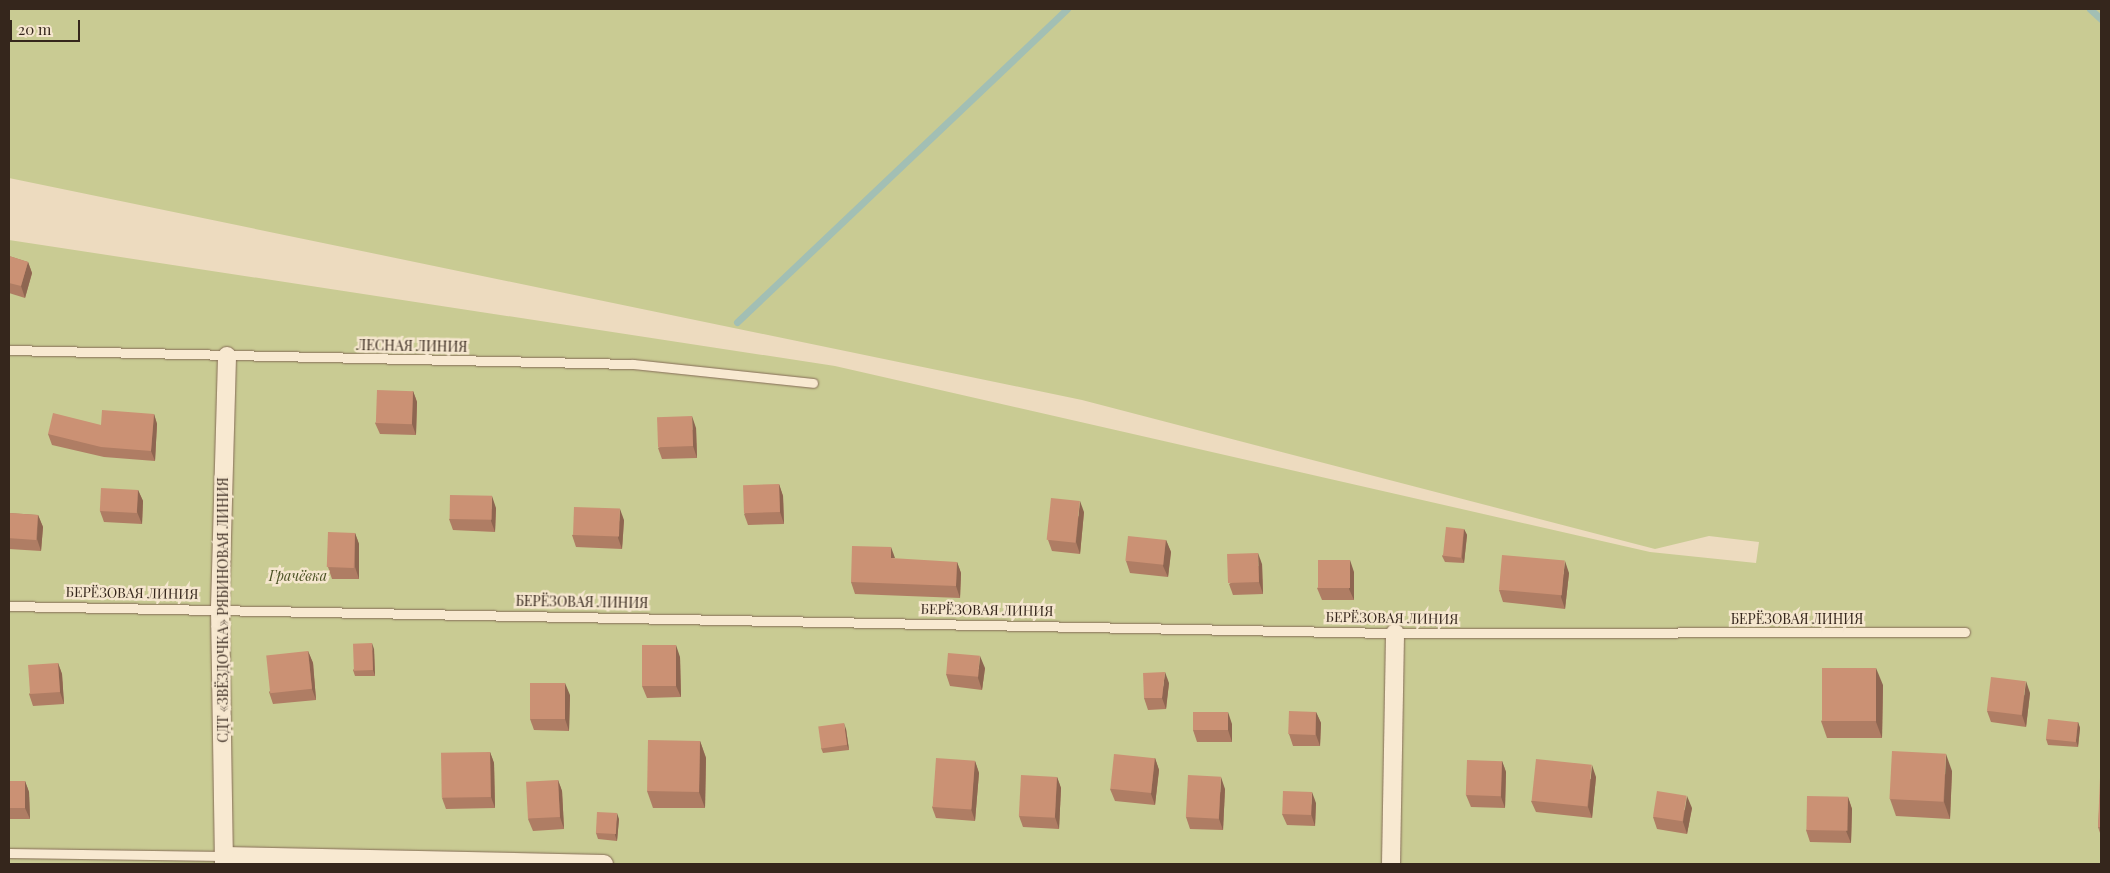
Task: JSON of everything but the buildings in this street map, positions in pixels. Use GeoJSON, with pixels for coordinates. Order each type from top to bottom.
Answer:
{"type":"FeatureCollection","features":[{"type":"Feature","properties":{"kind":"street","name":"СДТ «ЗВЁЗДОЧКА» РЯБИНОВАЯ ЛИНИЯ"},"geometry":{"type":"LineString","coordinates":[[224,860],[220,608],[227,356]]}},
{"type":"Feature","properties":{"kind":"street"},"geometry":{"type":"LineString","coordinates":[[1391,864],[1396,633]]}},
{"type":"Feature","properties":{"kind":"street"},"geometry":{"type":"LineString","coordinates":[[224,860],[604,864]]}},
{"type":"Feature","properties":{"kind":"lane","name":"ЛЕСНАЯ ЛИНИЯ"},"geometry":{"type":"LineString","coordinates":[[9,350],[633,364],[813,383]]}},
{"type":"Feature","properties":{"kind":"lane","name":"БЕРЁЗОВАЯ ЛИНИЯ"},"geometry":{"type":"LineString","coordinates":[[9,606],[220,608],[1396,633],[1965,632]]}},
{"type":"Feature","properties":{"kind":"lane"},"geometry":{"type":"LineString","coordinates":[[9,853],[224,860]]}},
{"type":"Feature","properties":{"kind":"green space","name":"Грачёвка"},"geometry":{"type":"Polygon","coordinates":[[[9,9],[2101,9],[2101,864],[9,864],[9,240],[835,366],[1650,552],[1756,563],[1759,542],[1709,536],[1655,549],[1082,400],[9,178],[9,9]]]}},
{"type":"Feature","properties":{"kind":"waterway"},"geometry":{"type":"LineString","coordinates":[[737,322],[1067,9]]}},
{"type":"Feature","properties":{"kind":"waterway"},"geometry":{"type":"LineString","coordinates":[[2090,9],[2101,19]]}}]}
